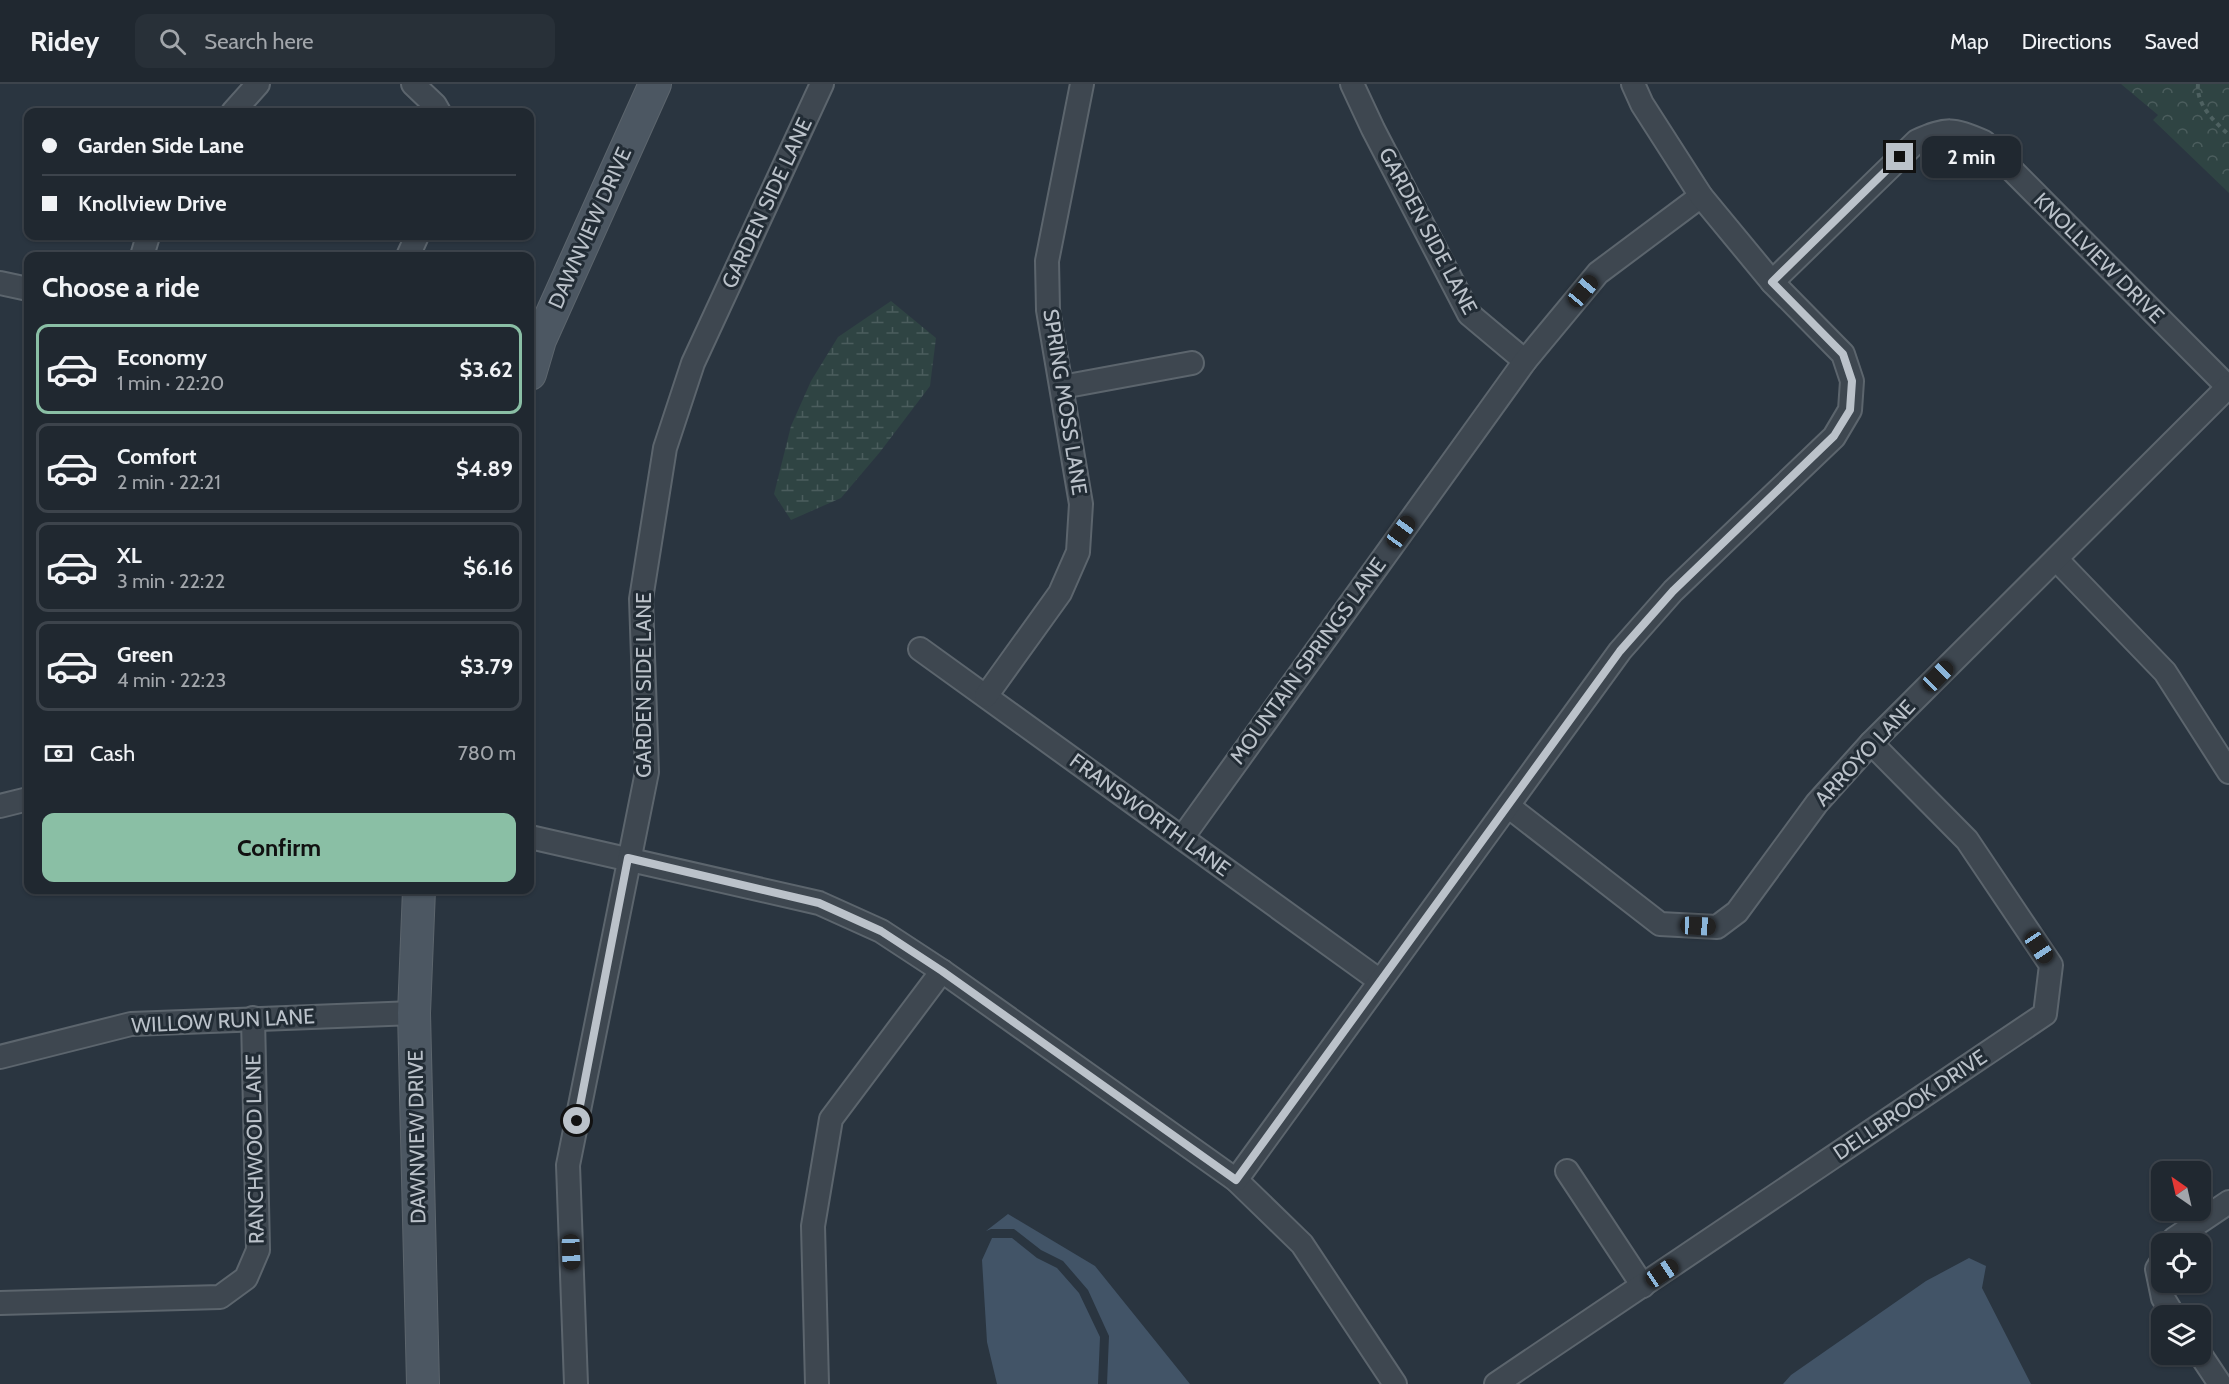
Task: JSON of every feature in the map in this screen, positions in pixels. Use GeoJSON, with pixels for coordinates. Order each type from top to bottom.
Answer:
{"type":"FeatureCollection","features":[{"type":"Feature","properties":{"kind":"street"},"geometry":{"type":"LineString","coordinates":[[237,108],[258,84]]}},
{"type":"Feature","properties":{"kind":"street"},"geometry":{"type":"LineString","coordinates":[[413,84],[437,108]]}},
{"type":"Feature","properties":{"kind":"street","name":"DAWNVIEW DRIVE"},"geometry":{"type":"LineString","coordinates":[[534,360],[540,340],[656,84]]}},
{"type":"Feature","properties":{"kind":"street","name":"GARDEN SIDE LANE"},"geometry":{"type":"LineString","coordinates":[[576,1384],[568,1165],[647,772],[640,599],[665,448],[693,363],[822,84]]}},
{"type":"Feature","properties":{"kind":"street","name":"SPRING MOSS LANE"},"geometry":{"type":"LineString","coordinates":[[986,696],[1060,593],[1078,552],[1082,504],[1048,310],[1047,261],[1082,84]]}},
{"type":"Feature","properties":{"kind":"street","name":"GARDEN SIDE LANE"},"geometry":{"type":"LineString","coordinates":[[1352,84],[1469,314],[1525,361]]}},
{"type":"Feature","properties":{"kind":"street"},"geometry":{"type":"LineString","coordinates":[[1236,1180],[1620,651],[1673,591],[1834,436],[1850,410],[1852,381],[1843,354],[1772,282],[1701,196],[1642,104],[1633,84]]}},
{"type":"Feature","properties":{"kind":"street","name":"KNOLLVIEW DRIVE"},"geometry":{"type":"LineString","coordinates":[[1772,282],[1917,141],[1940,131],[1963,132],[1984,142],[2229,388]]}},
{"type":"Feature","properties":{"kind":"street","name":"MOUNTAIN SPRINGS LANE"},"geometry":{"type":"LineString","coordinates":[[1182,838],[1525,361],[1598,273],[1701,196]]}},
{"type":"Feature","properties":{"kind":"street"},"geometry":{"type":"LineString","coordinates":[[0,283],[24,288]]}},
{"type":"Feature","properties":{"kind":"street"},"geometry":{"type":"LineString","coordinates":[[1062,387],[1192,363]]}},
{"type":"Feature","properties":{"kind":"street","name":"ARROYO LANE"},"geometry":{"type":"LineString","coordinates":[[1508,806],[1660,924],[1717,927],[1737,912],[1817,803],[1871,743],[2229,388]]}},
{"type":"Feature","properties":{"kind":"street"},"geometry":{"type":"LineString","coordinates":[[2056,559],[2165,672],[2229,772]]}},
{"type":"Feature","properties":{"kind":"street","name":"FRANSWORTH LANE"},"geometry":{"type":"LineString","coordinates":[[920,649],[1380,981]]}},
{"type":"Feature","properties":{"kind":"street","name":"DELLBROOK DRIVE"},"geometry":{"type":"LineString","coordinates":[[1496,1384],[2046,1014],[2051,964],[1967,840],[1871,743]]}},
{"type":"Feature","properties":{"kind":"street"},"geometry":{"type":"LineString","coordinates":[[0,806],[24,801]]}},
{"type":"Feature","properties":{"kind":"street"},"geometry":{"type":"LineString","coordinates":[[534,838],[819,903],[881,931],[942,971],[1236,1180],[1302,1244],[1395,1384]]}},
{"type":"Feature","properties":{"kind":"street","name":"DAWNVIEW DRIVE"},"geometry":{"type":"LineString","coordinates":[[419,894],[414,1013],[423,1384]]}},
{"type":"Feature","properties":{"kind":"street"},"geometry":{"type":"LineString","coordinates":[[817,1384],[813,1226],[831,1119],[942,971]]}},
{"type":"Feature","properties":{"kind":"street","name":"WILLOW RUN LANE"},"geometry":{"type":"LineString","coordinates":[[0,1057],[131,1024],[414,1013]]}},
{"type":"Feature","properties":{"kind":"street","name":"RANCHWOOD LANE"},"geometry":{"type":"LineString","coordinates":[[0,1303],[220,1297],[246,1278],[258,1250],[253,1018]]}},
{"type":"Feature","properties":{"kind":"street"},"geometry":{"type":"LineString","coordinates":[[1567,1171],[1643,1286]]}},
{"type":"Feature","properties":{"kind":"street"},"geometry":{"type":"LineString","coordinates":[[2183,1233],[2229,1202]]}},
{"type":"Feature","properties":{"kind":"street"},"geometry":{"type":"LineString","coordinates":[[2207,1365],[2220,1384]]}},
{"type":"Feature","properties":{"kind":"path"},"geometry":{"type":"LineString","coordinates":[[2198,84],[2197,88],[2203,106],[2214,122],[2229,135]]}},
{"type":"Feature","properties":{"kind":"green space"},"geometry":{"type":"Polygon","coordinates":[[[2121,84],[2229,84],[2229,193],[2153,120],[2158,115],[2121,84]]]}},
{"type":"Feature","properties":{"kind":"green space"},"geometry":{"type":"Polygon","coordinates":[[[891,301],[936,338],[930,386],[880,452],[841,498],[791,520],[774,494],[791,426],[811,381],[838,337],[891,301]]]}},
{"type":"Feature","properties":{"kind":"water"},"geometry":{"type":"Polygon","coordinates":[[[1008,1214],[1095,1266],[1190,1384],[1107,1384],[1109,1336],[1088,1290],[1063,1261],[1041,1250],[1014,1229],[986,1231],[1008,1214]]]}},
{"type":"Feature","properties":{"kind":"water"},"geometry":{"type":"Polygon","coordinates":[[[992,1238],[1012,1238],[1037,1258],[1057,1268],[1079,1293],[1100,1337],[1098,1384],[997,1384],[987,1342],[982,1260],[992,1238]]]}},
{"type":"Feature","properties":{"kind":"water"},"geometry":{"type":"Polygon","coordinates":[[[1969,1258],[1986,1266],[1982,1288],[2031,1384],[1783,1384],[1791,1375],[1926,1281],[1969,1258]]]}},
{"type":"Feature","properties":{"kind":"route"},"geometry":{"type":"LineString","coordinates":[[577,1121],[628,858],[819,903],[881,931],[942,971],[1236,1180],[1620,651],[1673,591],[1834,436],[1850,410],[1852,381],[1843,354],[1772,282],[1900,157]]}}]}
